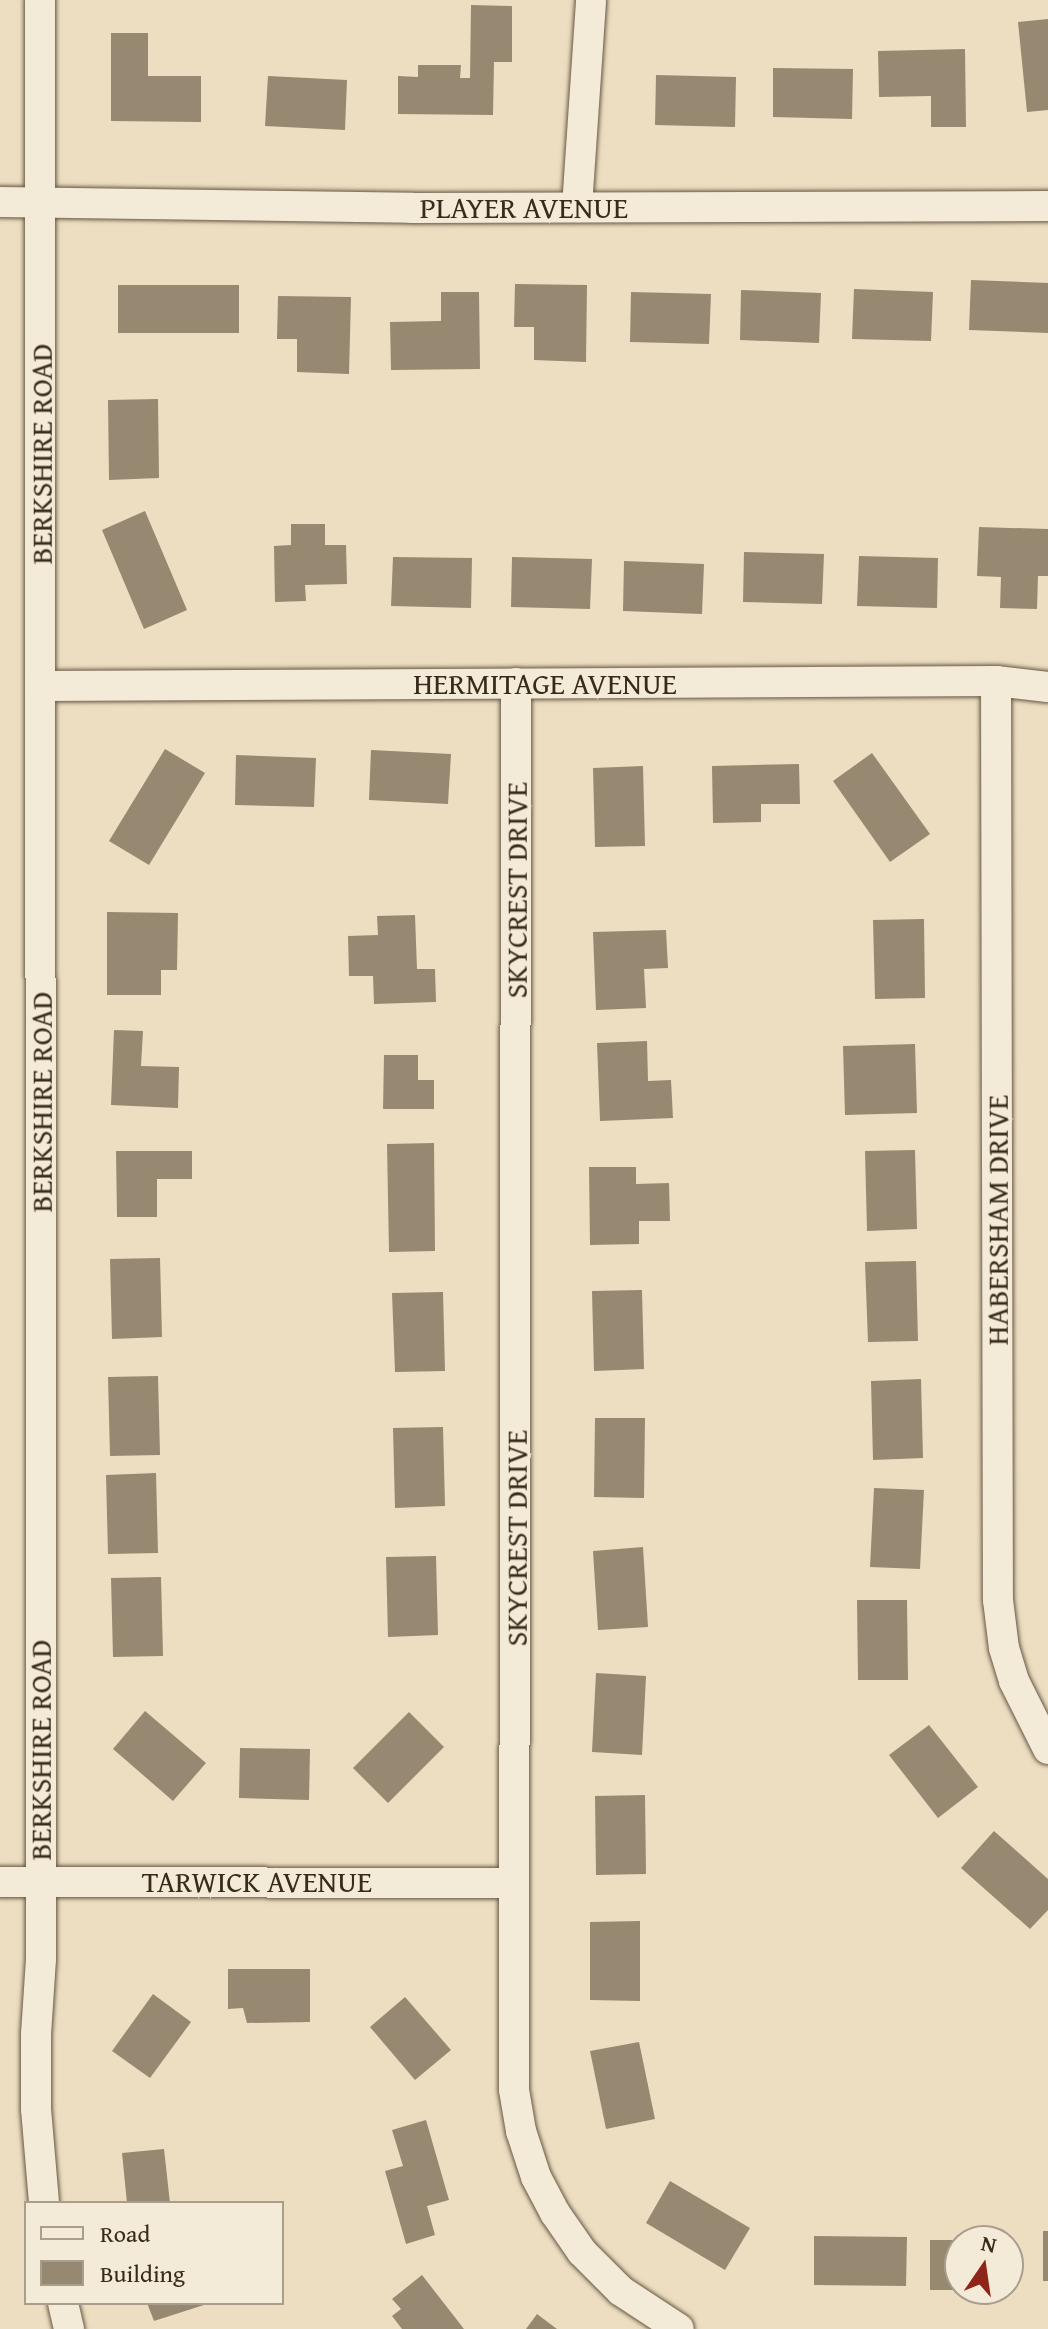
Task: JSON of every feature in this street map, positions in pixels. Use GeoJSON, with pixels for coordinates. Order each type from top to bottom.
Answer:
{"type":"FeatureCollection","features":[{"type":"Feature","properties":{"kind":"street","name":"BERKSHIRE ROAD"},"geometry":{"type":"LineString","coordinates":[[40,0],[40,1882],[36,2109],[44,2201]]}},
{"type":"Feature","properties":{"kind":"street"},"geometry":{"type":"LineString","coordinates":[[577,207],[591,0]]}},
{"type":"Feature","properties":{"kind":"street","name":"PLAYER AVENUE"},"geometry":{"type":"LineString","coordinates":[[0,202],[577,207],[1048,206]]}},
{"type":"Feature","properties":{"kind":"street","name":"HERMITAGE AVENUE"},"geometry":{"type":"LineString","coordinates":[[41,686],[996,681],[1048,687]]}},
{"type":"Feature","properties":{"kind":"street","name":"HABERSHAM DRIVE"},"geometry":{"type":"LineString","coordinates":[[996,681],[998,1600],[1014,1681],[1048,1749]]}},
{"type":"Feature","properties":{"kind":"street","name":"SKYCREST DRIVE"},"geometry":{"type":"LineString","coordinates":[[516,683],[514,2090],[521,2131],[536,2177],[555,2213],[582,2252],[621,2291],[679,2329]]}},
{"type":"Feature","properties":{"kind":"street","name":"TARWICK AVENUE"},"geometry":{"type":"LineString","coordinates":[[0,1882],[513,1883]]}},
{"type":"Feature","properties":{"kind":"street"},"geometry":{"type":"LineString","coordinates":[[63,2305],[69,2329]]}},
{"type":"Feature","properties":{"kind":"building"},"geometry":{"type":"Polygon","coordinates":[[[471,5],[512,6],[512,62],[494,62],[493,115],[398,114],[398,76],[418,77],[418,65],[461,65],[460,78],[470,78],[471,5]]]}},
{"type":"Feature","properties":{"kind":"building"},"geometry":{"type":"Polygon","coordinates":[[[1048,19],[1048,110],[1027,112],[1018,22],[1048,19]]]}},
{"type":"Feature","properties":{"kind":"building"},"geometry":{"type":"Polygon","coordinates":[[[111,33],[148,33],[148,76],[201,76],[201,122],[111,121],[111,33]]]}},
{"type":"Feature","properties":{"kind":"building"},"geometry":{"type":"Polygon","coordinates":[[[965,49],[966,127],[931,127],[931,96],[879,97],[878,51],[965,49]]]}},
{"type":"Feature","properties":{"kind":"building"},"geometry":{"type":"Polygon","coordinates":[[[773,68],[853,69],[852,119],[773,117],[773,68]]]}},
{"type":"Feature","properties":{"kind":"building"},"geometry":{"type":"Polygon","coordinates":[[[656,75],[736,77],[735,127],[655,125],[656,75]]]}},
{"type":"Feature","properties":{"kind":"building"},"geometry":{"type":"Polygon","coordinates":[[[268,76],[347,80],[345,130],[265,126],[268,76]]]}},
{"type":"Feature","properties":{"kind":"building"},"geometry":{"type":"Polygon","coordinates":[[[971,280],[1048,283],[1048,333],[969,330],[971,280]]]}},
{"type":"Feature","properties":{"kind":"building"},"geometry":{"type":"Polygon","coordinates":[[[515,284],[587,285],[586,362],[534,360],[534,327],[514,327],[515,284]]]}},
{"type":"Feature","properties":{"kind":"building"},"geometry":{"type":"Polygon","coordinates":[[[118,285],[239,285],[239,333],[118,333],[118,285]]]}},
{"type":"Feature","properties":{"kind":"building"},"geometry":{"type":"Polygon","coordinates":[[[854,289],[933,292],[931,341],[852,339],[854,289]]]}},
{"type":"Feature","properties":{"kind":"building"},"geometry":{"type":"Polygon","coordinates":[[[741,290],[821,293],[819,343],[740,340],[741,290]]]}},
{"type":"Feature","properties":{"kind":"building"},"geometry":{"type":"Polygon","coordinates":[[[441,292],[479,292],[480,369],[391,370],[390,322],[441,321],[441,292]]]}},
{"type":"Feature","properties":{"kind":"building"},"geometry":{"type":"Polygon","coordinates":[[[631,292],[711,294],[709,344],[630,342],[631,292]]]}},
{"type":"Feature","properties":{"kind":"building"},"geometry":{"type":"Polygon","coordinates":[[[278,296],[351,297],[349,374],[297,372],[297,339],[277,339],[278,296]]]}},
{"type":"Feature","properties":{"kind":"building"},"geometry":{"type":"Polygon","coordinates":[[[158,399],[159,478],[109,480],[108,400],[158,399]]]}},
{"type":"Feature","properties":{"kind":"building"},"geometry":{"type":"Polygon","coordinates":[[[145,511],[187,610],[144,629],[102,530],[145,511]]]}},
{"type":"Feature","properties":{"kind":"building"},"geometry":{"type":"Polygon","coordinates":[[[291,524],[325,524],[325,545],[346,545],[347,584],[305,585],[306,601],[275,602],[274,546],[291,545],[291,524]]]}},
{"type":"Feature","properties":{"kind":"building"},"geometry":{"type":"Polygon","coordinates":[[[979,527],[1048,529],[1048,576],[1038,576],[1037,609],[1000,608],[1001,577],[977,576],[979,527]]]}},
{"type":"Feature","properties":{"kind":"building"},"geometry":{"type":"Polygon","coordinates":[[[744,552],[824,554],[822,604],[743,602],[744,552]]]}},
{"type":"Feature","properties":{"kind":"building"},"geometry":{"type":"Polygon","coordinates":[[[859,556],[938,558],[937,608],[857,606],[859,556]]]}},
{"type":"Feature","properties":{"kind":"building"},"geometry":{"type":"Polygon","coordinates":[[[393,557],[472,558],[471,608],[391,606],[393,557]]]}},
{"type":"Feature","properties":{"kind":"building"},"geometry":{"type":"Polygon","coordinates":[[[512,557],[592,559],[590,609],[511,607],[512,557]]]}},
{"type":"Feature","properties":{"kind":"building"},"geometry":{"type":"Polygon","coordinates":[[[624,561],[704,564],[702,614],[623,611],[624,561]]]}},
{"type":"Feature","properties":{"kind":"building"},"geometry":{"type":"Polygon","coordinates":[[[165,749],[205,773],[149,865],[109,841],[165,749]]]}},
{"type":"Feature","properties":{"kind":"building"},"geometry":{"type":"Polygon","coordinates":[[[371,750],[451,754],[448,804],[369,800],[371,750]]]}},
{"type":"Feature","properties":{"kind":"building"},"geometry":{"type":"Polygon","coordinates":[[[872,753],[930,834],[890,862],[833,781],[872,753]]]}},
{"type":"Feature","properties":{"kind":"building"},"geometry":{"type":"Polygon","coordinates":[[[236,755],[316,758],[314,807],[235,805],[236,755]]]}},
{"type":"Feature","properties":{"kind":"building"},"geometry":{"type":"Polygon","coordinates":[[[799,764],[800,804],[761,804],[761,822],[713,823],[712,766],[799,764]]]}},
{"type":"Feature","properties":{"kind":"building"},"geometry":{"type":"Polygon","coordinates":[[[643,766],[645,846],[595,847],[593,768],[643,766]]]}},
{"type":"Feature","properties":{"kind":"building"},"geometry":{"type":"Polygon","coordinates":[[[107,912],[178,913],[177,970],[161,970],[161,995],[107,995],[107,912]]]}},
{"type":"Feature","properties":{"kind":"building"},"geometry":{"type":"Polygon","coordinates":[[[415,915],[417,969],[435,969],[436,1002],[374,1004],[373,976],[349,976],[348,936],[378,935],[377,916],[415,915]]]}},
{"type":"Feature","properties":{"kind":"building"},"geometry":{"type":"Polygon","coordinates":[[[924,919],[925,998],[875,999],[873,920],[924,919]]]}},
{"type":"Feature","properties":{"kind":"building"},"geometry":{"type":"Polygon","coordinates":[[[666,930],[668,968],[644,969],[646,1008],[596,1010],[593,932],[666,930]]]}},
{"type":"Feature","properties":{"kind":"building"},"geometry":{"type":"Polygon","coordinates":[[[114,1030],[143,1031],[141,1066],[179,1067],[178,1108],[111,1105],[114,1030]]]}},
{"type":"Feature","properties":{"kind":"building"},"geometry":{"type":"Polygon","coordinates":[[[647,1041],[648,1081],[671,1080],[673,1118],[600,1121],[597,1043],[647,1041]]]}},
{"type":"Feature","properties":{"kind":"building"},"geometry":{"type":"Polygon","coordinates":[[[915,1044],[917,1113],[845,1115],[843,1046],[915,1044]]]}},
{"type":"Feature","properties":{"kind":"building"},"geometry":{"type":"Polygon","coordinates":[[[384,1055],[418,1055],[418,1080],[434,1080],[434,1109],[383,1109],[384,1055]]]}},
{"type":"Feature","properties":{"kind":"building"},"geometry":{"type":"Polygon","coordinates":[[[434,1143],[435,1251],[389,1252],[387,1144],[434,1143]]]}},
{"type":"Feature","properties":{"kind":"building"},"geometry":{"type":"Polygon","coordinates":[[[915,1150],[917,1229],[867,1231],[865,1151],[915,1150]]]}},
{"type":"Feature","properties":{"kind":"building"},"geometry":{"type":"Polygon","coordinates":[[[116,1151],[192,1151],[192,1179],[157,1179],[157,1217],[117,1217],[116,1151]]]}},
{"type":"Feature","properties":{"kind":"building"},"geometry":{"type":"Polygon","coordinates":[[[589,1167],[636,1167],[636,1184],[669,1183],[670,1221],[639,1221],[639,1244],[590,1245],[589,1167]]]}},
{"type":"Feature","properties":{"kind":"building"},"geometry":{"type":"Polygon","coordinates":[[[160,1258],[162,1337],[112,1339],[110,1259],[160,1258]]]}},
{"type":"Feature","properties":{"kind":"building"},"geometry":{"type":"Polygon","coordinates":[[[916,1261],[918,1341],[868,1342],[865,1262],[916,1261]]]}},
{"type":"Feature","properties":{"kind":"building"},"geometry":{"type":"Polygon","coordinates":[[[642,1290],[644,1369],[594,1371],[592,1291],[642,1290]]]}},
{"type":"Feature","properties":{"kind":"building"},"geometry":{"type":"Polygon","coordinates":[[[443,1292],[445,1371],[395,1372],[392,1293],[443,1292]]]}},
{"type":"Feature","properties":{"kind":"building"},"geometry":{"type":"Polygon","coordinates":[[[158,1376],[160,1455],[110,1456],[108,1377],[158,1376]]]}},
{"type":"Feature","properties":{"kind":"building"},"geometry":{"type":"Polygon","coordinates":[[[921,1379],[923,1458],[873,1460],[871,1381],[921,1379]]]}},
{"type":"Feature","properties":{"kind":"building"},"geometry":{"type":"Polygon","coordinates":[[[595,1418],[645,1418],[644,1498],[594,1497],[595,1418]]]}},
{"type":"Feature","properties":{"kind":"building"},"geometry":{"type":"Polygon","coordinates":[[[443,1427],[445,1506],[395,1508],[393,1428],[443,1427]]]}},
{"type":"Feature","properties":{"kind":"building"},"geometry":{"type":"Polygon","coordinates":[[[156,1473],[158,1553],[108,1554],[106,1475],[156,1473]]]}},
{"type":"Feature","properties":{"kind":"building"},"geometry":{"type":"Polygon","coordinates":[[[874,1488],[924,1490],[920,1569],[870,1567],[874,1488]]]}},
{"type":"Feature","properties":{"kind":"building"},"geometry":{"type":"Polygon","coordinates":[[[643,1547],[648,1627],[598,1630],[593,1551],[643,1547]]]}},
{"type":"Feature","properties":{"kind":"building"},"geometry":{"type":"Polygon","coordinates":[[[436,1556],[438,1635],[388,1637],[386,1557],[436,1556]]]}},
{"type":"Feature","properties":{"kind":"building"},"geometry":{"type":"Polygon","coordinates":[[[161,1577],[163,1656],[113,1657],[111,1578],[161,1577]]]}},
{"type":"Feature","properties":{"kind":"building"},"geometry":{"type":"Polygon","coordinates":[[[857,1600],[907,1600],[908,1680],[858,1680],[857,1600]]]}},
{"type":"Feature","properties":{"kind":"building"},"geometry":{"type":"Polygon","coordinates":[[[596,1673],[646,1676],[642,1755],[592,1752],[596,1673]]]}},
{"type":"Feature","properties":{"kind":"building"},"geometry":{"type":"Polygon","coordinates":[[[145,1711],[206,1763],[173,1801],[113,1749],[145,1711]]]}},
{"type":"Feature","properties":{"kind":"building"},"geometry":{"type":"Polygon","coordinates":[[[409,1712],[444,1747],[388,1803],[353,1768],[409,1712]]]}},
{"type":"Feature","properties":{"kind":"building"},"geometry":{"type":"Polygon","coordinates":[[[929,1725],[978,1787],[938,1818],[889,1755],[929,1725]]]}},
{"type":"Feature","properties":{"kind":"building"},"geometry":{"type":"Polygon","coordinates":[[[240,1748],[310,1749],[309,1800],[239,1798],[240,1748]]]}},
{"type":"Feature","properties":{"kind":"building"},"geometry":{"type":"Polygon","coordinates":[[[645,1795],[646,1874],[596,1875],[595,1796],[645,1795]]]}},
{"type":"Feature","properties":{"kind":"building"},"geometry":{"type":"Polygon","coordinates":[[[994,1831],[1048,1879],[1048,1910],[1030,1929],[961,1868],[994,1831]]]}},
{"type":"Feature","properties":{"kind":"building"},"geometry":{"type":"Polygon","coordinates":[[[640,1921],[640,2001],[590,2000],[590,1922],[640,1921]]]}},
{"type":"Feature","properties":{"kind":"building"},"geometry":{"type":"Polygon","coordinates":[[[228,1969],[310,1969],[310,2022],[247,2023],[243,2008],[228,2009],[228,1969]]]}},
{"type":"Feature","properties":{"kind":"building"},"geometry":{"type":"Polygon","coordinates":[[[153,1994],[191,2022],[150,2078],[112,2051],[153,1994]]]}},
{"type":"Feature","properties":{"kind":"building"},"geometry":{"type":"Polygon","coordinates":[[[405,1997],[451,2050],[415,2080],[370,2027],[405,1997]]]}},
{"type":"Feature","properties":{"kind":"building"},"geometry":{"type":"Polygon","coordinates":[[[639,2042],[655,2119],[606,2129],[590,2051],[639,2042]]]}},
{"type":"Feature","properties":{"kind":"building"},"geometry":{"type":"Polygon","coordinates":[[[426,2120],[449,2200],[427,2206],[435,2235],[406,2244],[385,2171],[403,2166],[392,2130],[426,2120]]]}},
{"type":"Feature","properties":{"kind":"building"},"geometry":{"type":"Polygon","coordinates":[[[164,2149],[170,2201],[127,2201],[122,2153],[164,2149]]]}},
{"type":"Feature","properties":{"kind":"building"},"geometry":{"type":"Polygon","coordinates":[[[670,2181],[750,2228],[725,2270],[646,2223],[670,2181]]]}},
{"type":"Feature","properties":{"kind":"building"},"geometry":{"type":"Polygon","coordinates":[[[1043,2231],[1048,2231],[1048,2281],[1043,2281],[1043,2231]]]}},
{"type":"Feature","properties":{"kind":"building"},"geometry":{"type":"Polygon","coordinates":[[[814,2236],[907,2237],[906,2286],[814,2285],[814,2236]]]}},
{"type":"Feature","properties":{"kind":"building"},"geometry":{"type":"Polygon","coordinates":[[[930,2240],[944,2240],[944,2290],[930,2290],[930,2240]]]}},
{"type":"Feature","properties":{"kind":"building"},"geometry":{"type":"Polygon","coordinates":[[[422,2275],[464,2329],[402,2329],[392,2316],[401,2309],[392,2299],[422,2275]]]}},
{"type":"Feature","properties":{"kind":"building"},"geometry":{"type":"Polygon","coordinates":[[[148,2305],[204,2305],[154,2321],[148,2305]]]}},
{"type":"Feature","properties":{"kind":"building"},"geometry":{"type":"Polygon","coordinates":[[[537,2314],[557,2329],[526,2329],[537,2314]]]}}]}
